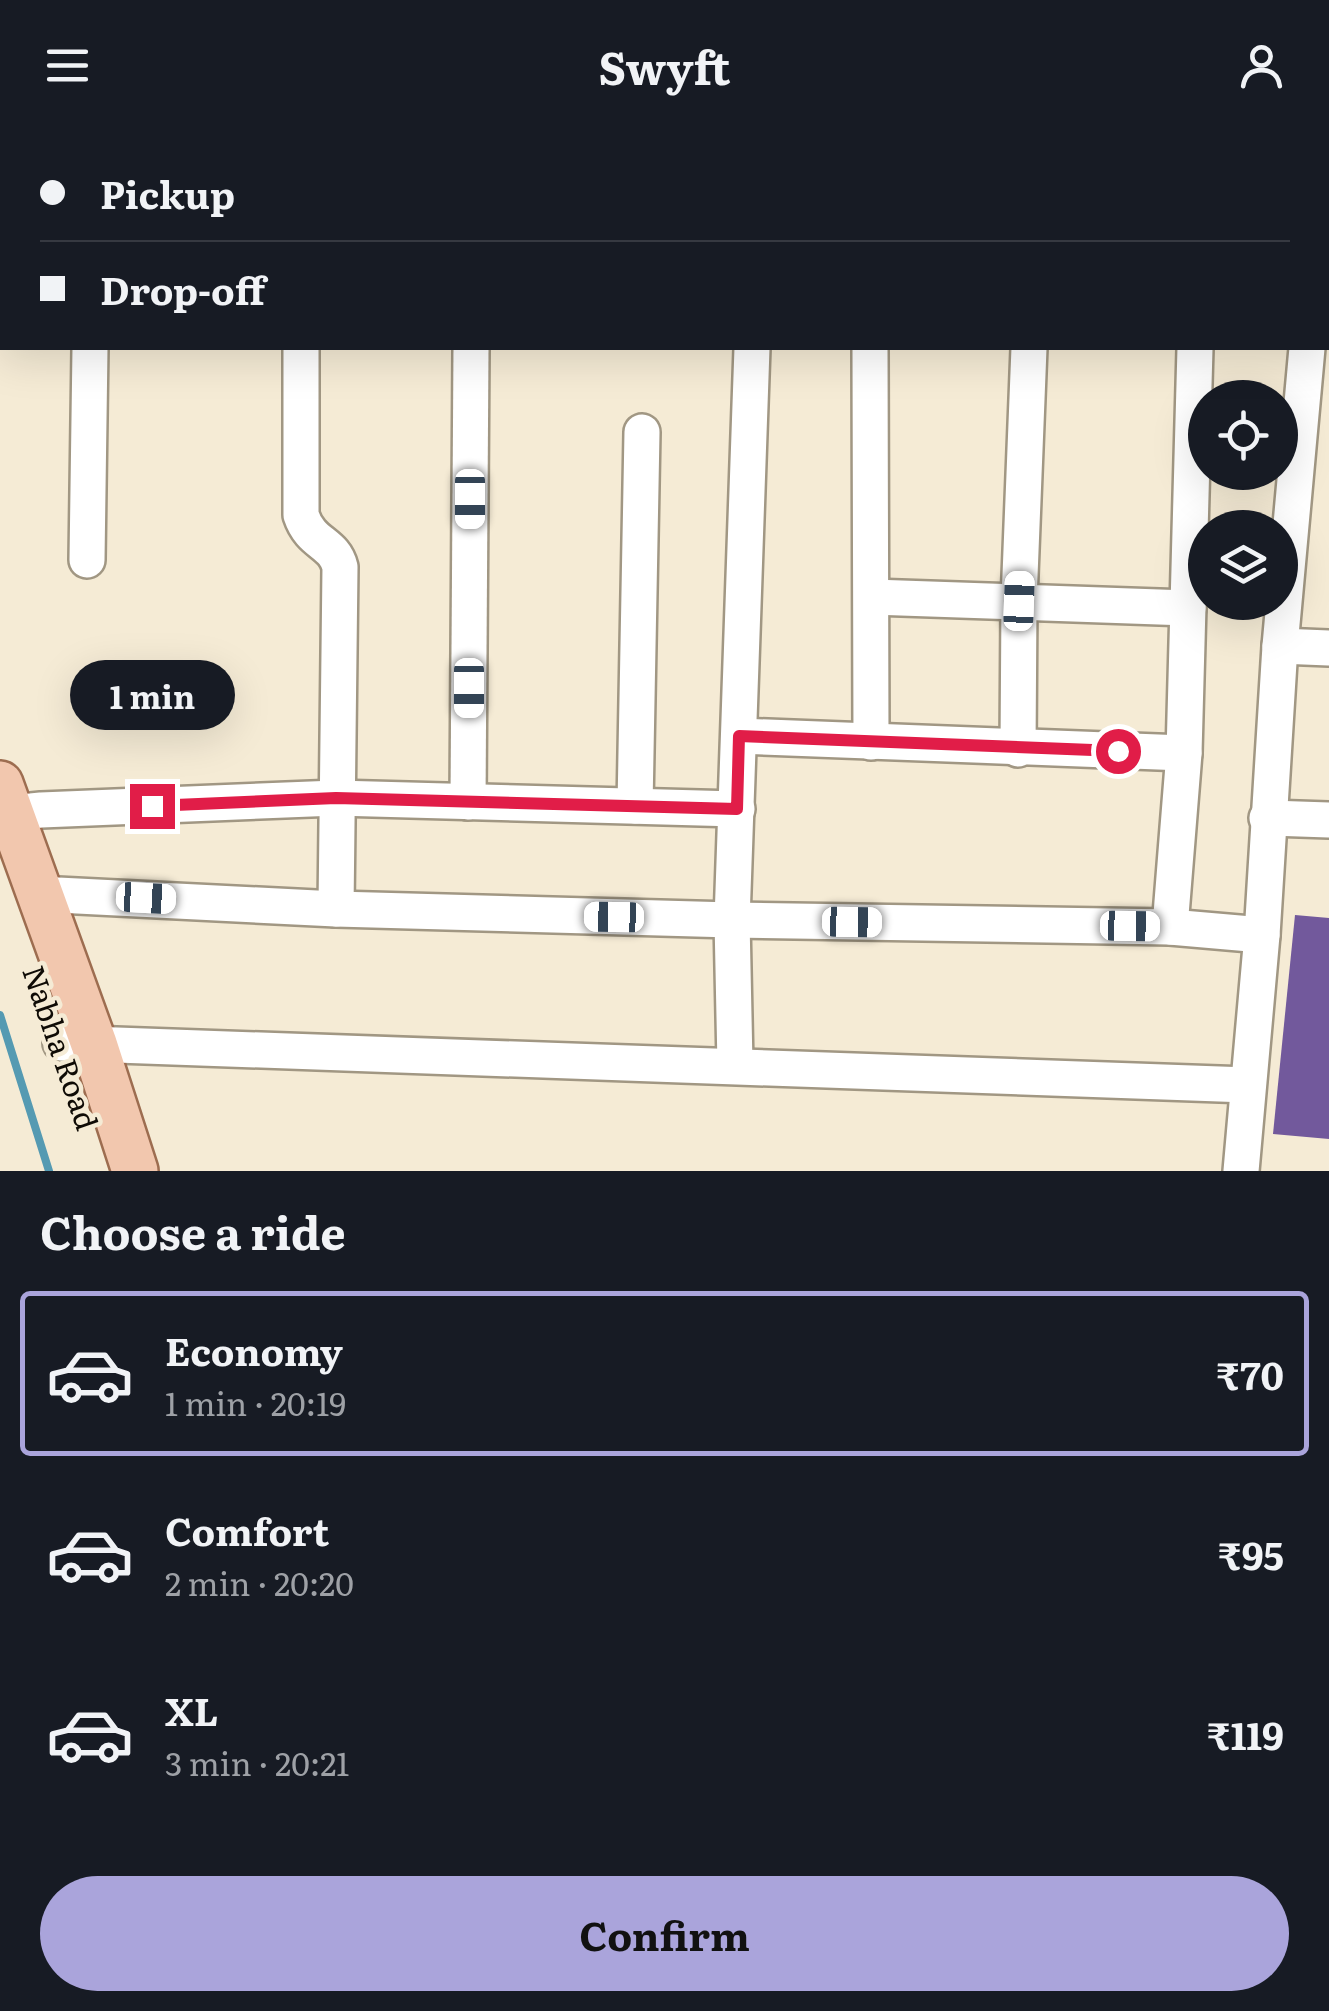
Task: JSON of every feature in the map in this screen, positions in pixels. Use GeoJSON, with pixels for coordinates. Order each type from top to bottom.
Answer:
{"type":"FeatureCollection","features":[{"type":"Feature","properties":{"kind":"main road","name":"Nabha Road"},"geometry":{"type":"LineString","coordinates":[[3,804],[14,882],[77,1044],[105,1171]]}},
{"type":"Feature","properties":{"kind":"main road"},"geometry":{"type":"LineString","coordinates":[[77,1044],[135,1171]]}},
{"type":"Feature","properties":{"kind":"street"},"geometry":{"type":"LineString","coordinates":[[87,560],[90,350]]}},
{"type":"Feature","properties":{"kind":"street"},"geometry":{"type":"LineString","coordinates":[[301,350],[302,515],[309,534],[338,556],[340,566],[336,909]]}},
{"type":"Feature","properties":{"kind":"street"},"geometry":{"type":"LineString","coordinates":[[468,802],[471,350]]}},
{"type":"Feature","properties":{"kind":"street"},"geometry":{"type":"LineString","coordinates":[[735,1065],[732,920],[752,350]]}},
{"type":"Feature","properties":{"kind":"street"},"geometry":{"type":"LineString","coordinates":[[870,350],[872,742]]}},
{"type":"Feature","properties":{"kind":"street"},"geometry":{"type":"LineString","coordinates":[[1018,749],[1019,601],[1029,350]]}},
{"type":"Feature","properties":{"kind":"street"},"geometry":{"type":"LineString","coordinates":[[1191,510],[1195,350]]}},
{"type":"Feature","properties":{"kind":"street"},"geometry":{"type":"LineString","coordinates":[[1241,1171],[1262,935],[1280,646],[1315,440],[1307,350]]}},
{"type":"Feature","properties":{"kind":"street"},"geometry":{"type":"LineString","coordinates":[[635,806],[642,432]]}},
{"type":"Feature","properties":{"kind":"street"},"geometry":{"type":"LineString","coordinates":[[872,597],[1188,608],[1184,752],[1170,927]]}},
{"type":"Feature","properties":{"kind":"street"},"geometry":{"type":"LineString","coordinates":[[1280,646],[1329,648]]}},
{"type":"Feature","properties":{"kind":"street"},"geometry":{"type":"LineString","coordinates":[[739,736],[1184,752]]}},
{"type":"Feature","properties":{"kind":"street"},"geometry":{"type":"LineString","coordinates":[[3,804],[336,798],[737,809]]}},
{"type":"Feature","properties":{"kind":"street"},"geometry":{"type":"LineString","coordinates":[[1267,818],[1329,820]]}},
{"type":"Feature","properties":{"kind":"street"},"geometry":{"type":"LineString","coordinates":[[14,882],[336,909],[1170,927],[1262,935]]}},
{"type":"Feature","properties":{"kind":"street"},"geometry":{"type":"LineString","coordinates":[[77,1044],[1248,1085]]}},
{"type":"Feature","properties":{"kind":"building"},"geometry":{"type":"Polygon","coordinates":[[[1295,915],[1329,918],[1329,1139],[1273,1134],[1295,915]]]}},
{"type":"Feature","properties":{"kind":"waterway"},"geometry":{"type":"LineString","coordinates":[[0,1015],[49,1171]]}},
{"type":"Feature","properties":{"kind":"route"},"geometry":{"type":"LineString","coordinates":[[152,806],[336,798],[737,809],[739,736],[1118,751]]}}]}
